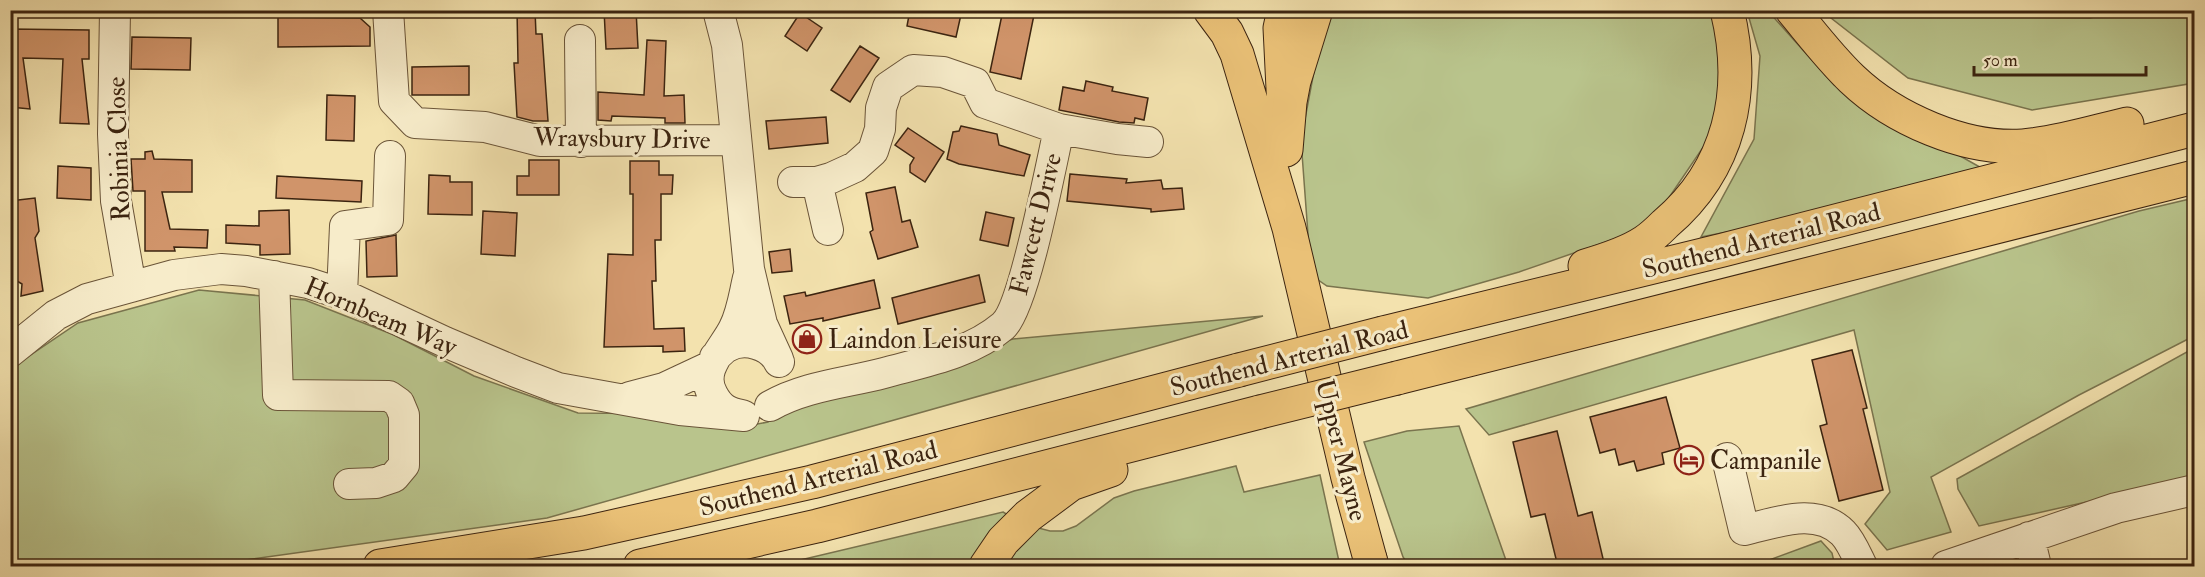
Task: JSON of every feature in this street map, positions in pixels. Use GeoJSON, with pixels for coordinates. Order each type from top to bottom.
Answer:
{"type":"FeatureCollection","features":[{"type":"Feature","properties":{"kind":"main road","name":"Upper Mayne"},"geometry":{"type":"LineString","coordinates":[[1210,10],[1227,33],[1237,54],[1289,228],[1373,559]]}},
{"type":"Feature","properties":{"kind":"main road","name":"Upper Mayne"},"geometry":{"type":"LineString","coordinates":[[1284,10],[1280,28],[1289,228]]}},
{"type":"Feature","properties":{"kind":"main road"},"geometry":{"type":"LineString","coordinates":[[1286,150],[1294,81],[1316,10]]}},
{"type":"Feature","properties":{"kind":"main road"},"geometry":{"type":"LineString","coordinates":[[1391,331],[1592,264],[1644,242],[1685,207],[1701,186],[1730,126],[1734,105],[1735,55],[1727,10]]}},
{"type":"Feature","properties":{"kind":"main road"},"geometry":{"type":"LineString","coordinates":[[1792,10],[1830,56],[1876,100],[1922,126],[1963,140],[2021,146],[2045,143],[2194,108]]}},
{"type":"Feature","properties":{"kind":"main road","name":"Southend Arterial Road"},"geometry":{"type":"LineString","coordinates":[[380,567],[584,533],[800,484],[1391,331],[1723,250],[2194,129]]}},
{"type":"Feature","properties":{"kind":"main road","name":"Southend Arterial Road"},"geometry":{"type":"LineString","coordinates":[[640,567],[817,526],[2194,177]]}},
{"type":"Feature","properties":{"kind":"main road"},"geometry":{"type":"LineString","coordinates":[[986,567],[1003,541],[1028,516],[1071,484],[1260,412]]}},
{"type":"Feature","properties":{"kind":"street","name":"Robinia Close"},"geometry":{"type":"LineString","coordinates":[[115,10],[113,134],[115,179],[131,287]]}},
{"type":"Feature","properties":{"kind":"street","name":"Wraysbury Drive"},"geometry":{"type":"LineString","coordinates":[[388,10],[394,101],[416,123],[484,127],[540,141],[736,140]]}},
{"type":"Feature","properties":{"kind":"street"},"geometry":{"type":"LineString","coordinates":[[718,10],[727,45],[749,269],[762,324],[779,362],[782,383],[778,395],[757,411],[729,413],[718,405],[710,392],[708,378],[713,362],[734,328],[742,305],[749,269]]}},
{"type":"Feature","properties":{"kind":"street"},"geometry":{"type":"LineString","coordinates":[[727,45],[736,10]]}},
{"type":"Feature","properties":{"kind":"street"},"geometry":{"type":"LineString","coordinates":[[580,40],[581,142]]}},
{"type":"Feature","properties":{"kind":"street"},"geometry":{"type":"LineString","coordinates":[[828,230],[805,182],[855,167],[873,151],[880,129],[881,108],[888,87],[913,70],[943,72],[975,83],[986,103],[1059,129],[1148,142]]}},
{"type":"Feature","properties":{"kind":"street","name":"Fawcett Drive"},"geometry":{"type":"LineString","coordinates":[[757,411],[800,392],[966,349],[1005,324],[1021,291],[1059,129]]}},
{"type":"Feature","properties":{"kind":"street"},"geometry":{"type":"LineString","coordinates":[[342,294],[345,226],[388,220],[390,156]]}},
{"type":"Feature","properties":{"kind":"street","name":"Hornbeam Way"},"geometry":{"type":"LineString","coordinates":[[10,352],[56,315],[87,299],[174,275],[222,269],[308,283],[342,294],[523,375],[574,392],[622,398],[680,410],[757,411]]}},
{"type":"Feature","properties":{"kind":"street"},"geometry":{"type":"LineString","coordinates":[[274,276],[278,395],[389,396],[399,403],[404,415],[404,465],[394,477],[376,483],[350,484]]}},
{"type":"Feature","properties":{"kind":"street","name":"Hornbeam Way"},"geometry":{"type":"LineString","coordinates":[[622,398],[664,388],[713,362],[727,347],[742,342],[761,346],[779,362],[813,378],[844,382]]}},
{"type":"Feature","properties":{"kind":"street"},"geometry":{"type":"LineString","coordinates":[[1727,458],[1744,530],[1808,517],[1826,521],[1844,534],[1862,567]]}},
{"type":"Feature","properties":{"kind":"street"},"geometry":{"type":"LineString","coordinates":[[1946,567],[2116,508],[2194,490]]}},
{"type":"Feature","properties":{"kind":"street"},"geometry":{"type":"LineString","coordinates":[[2029,537],[2036,567]]}},
{"type":"Feature","properties":{"kind":"green space"},"geometry":{"type":"Polygon","coordinates":[[[2005,10],[2016,17],[2090,18],[2119,11],[2194,11],[2194,83],[2032,110],[1908,78],[1822,11],[2005,10]]]}},
{"type":"Feature","properties":{"kind":"green space"},"geometry":{"type":"Polygon","coordinates":[[[1333,11],[1717,11],[1723,118],[1649,227],[1519,272],[1428,298],[1327,286],[1311,275],[1301,140],[1323,24],[1333,11]]]}},
{"type":"Feature","properties":{"kind":"green space"},"geometry":{"type":"Polygon","coordinates":[[[1747,11],[1768,11],[1834,85],[2001,179],[1701,237],[1754,139],[1760,56],[1747,11]]]}},
{"type":"Feature","properties":{"kind":"green space"},"geometry":{"type":"Polygon","coordinates":[[[2194,198],[2194,336],[2079,395],[1931,477],[1951,532],[1887,550],[1865,524],[1890,492],[1854,330],[1489,435],[1466,409],[2139,211],[2194,198]]]}},
{"type":"Feature","properties":{"kind":"green space"},"geometry":{"type":"Polygon","coordinates":[[[199,290],[305,300],[394,335],[474,376],[578,413],[692,414],[736,428],[768,422],[801,397],[878,378],[1013,339],[1263,316],[547,518],[202,566],[11,566],[10,369],[78,323],[199,290]]]}},
{"type":"Feature","properties":{"kind":"green space"},"geometry":{"type":"Polygon","coordinates":[[[2194,348],[2194,478],[1979,526],[1958,489],[1957,479],[2194,348]]]}},
{"type":"Feature","properties":{"kind":"green space"},"geometry":{"type":"Polygon","coordinates":[[[1459,426],[1508,566],[1409,566],[1403,557],[1364,442],[1407,431],[1459,426]]]}},
{"type":"Feature","properties":{"kind":"green space"},"geometry":{"type":"Polygon","coordinates":[[[1236,466],[1244,492],[1320,475],[1340,566],[997,566],[1031,526],[1050,531],[1063,531],[1076,526],[1114,498],[1236,466]]]}},
{"type":"Feature","properties":{"kind":"green space"},"geometry":{"type":"Polygon","coordinates":[[[1003,512],[1013,518],[975,566],[775,566],[1003,512]]]}},
{"type":"Feature","properties":{"kind":"green space"},"geometry":{"type":"Polygon","coordinates":[[[1821,541],[1832,553],[1835,566],[1753,566],[1821,541]]]}},
{"type":"Feature","properties":{"kind":"building"},"geometry":{"type":"Polygon","coordinates":[[[517,10],[535,10],[536,34],[542,34],[548,121],[533,121],[517,117],[514,63],[518,63],[517,10]]]}},
{"type":"Feature","properties":{"kind":"building"},"geometry":{"type":"Polygon","coordinates":[[[604,10],[636,10],[638,48],[606,49],[604,10]]]}},
{"type":"Feature","properties":{"kind":"building"},"geometry":{"type":"Polygon","coordinates":[[[910,10],[962,10],[956,37],[907,26],[910,10]]]}},
{"type":"Feature","properties":{"kind":"building"},"geometry":{"type":"Polygon","coordinates":[[[1003,10],[1035,10],[1021,79],[990,72],[1003,10]]]}},
{"type":"Feature","properties":{"kind":"building"},"geometry":{"type":"Polygon","coordinates":[[[800,13],[822,28],[807,51],[785,36],[800,13]]]}},
{"type":"Feature","properties":{"kind":"building"},"geometry":{"type":"Polygon","coordinates":[[[278,17],[360,18],[370,27],[370,46],[278,47],[278,17]]]}},
{"type":"Feature","properties":{"kind":"building"},"geometry":{"type":"Polygon","coordinates":[[[10,29],[89,30],[89,59],[82,59],[89,124],[60,123],[63,59],[23,58],[30,109],[10,107],[10,29]]]}},
{"type":"Feature","properties":{"kind":"building"},"geometry":{"type":"Polygon","coordinates":[[[132,37],[191,38],[190,70],[131,69],[132,37]]]}},
{"type":"Feature","properties":{"kind":"building"},"geometry":{"type":"Polygon","coordinates":[[[647,40],[666,41],[664,96],[684,95],[685,123],[665,123],[665,118],[612,116],[611,121],[598,120],[598,92],[644,95],[647,40]]]}},
{"type":"Feature","properties":{"kind":"building"},"geometry":{"type":"Polygon","coordinates":[[[860,46],[879,58],[850,102],[831,90],[860,46]]]}},
{"type":"Feature","properties":{"kind":"building"},"geometry":{"type":"Polygon","coordinates":[[[469,66],[469,95],[412,95],[412,67],[469,66]]]}},
{"type":"Feature","properties":{"kind":"building"},"geometry":{"type":"Polygon","coordinates":[[[1086,81],[1113,87],[1112,91],[1148,98],[1144,120],[1135,118],[1134,123],[1119,122],[1059,110],[1063,87],[1084,91],[1086,81]]]}},
{"type":"Feature","properties":{"kind":"building"},"geometry":{"type":"Polygon","coordinates":[[[327,95],[355,96],[354,141],[326,140],[327,95]]]}},
{"type":"Feature","properties":{"kind":"building"},"geometry":{"type":"Polygon","coordinates":[[[826,117],[828,143],[769,149],[766,121],[826,117]]]}},
{"type":"Feature","properties":{"kind":"building"},"geometry":{"type":"Polygon","coordinates":[[[961,126],[997,134],[999,145],[1030,155],[1024,176],[959,164],[947,159],[953,132],[959,131],[961,126]]]}},
{"type":"Feature","properties":{"kind":"building"},"geometry":{"type":"Polygon","coordinates":[[[908,128],[944,152],[925,182],[910,172],[910,165],[914,158],[895,145],[908,128]]]}},
{"type":"Feature","properties":{"kind":"building"},"geometry":{"type":"Polygon","coordinates":[[[152,151],[154,159],[192,160],[192,192],[162,192],[170,229],[208,230],[207,248],[174,247],[175,251],[145,251],[145,191],[133,191],[131,159],[145,159],[145,152],[152,151]]]}},
{"type":"Feature","properties":{"kind":"building"},"geometry":{"type":"Polygon","coordinates":[[[529,160],[559,160],[559,195],[517,195],[517,176],[529,176],[529,160]]]}},
{"type":"Feature","properties":{"kind":"building"},"geometry":{"type":"Polygon","coordinates":[[[630,161],[659,161],[659,175],[673,175],[672,194],[661,194],[661,240],[655,240],[656,281],[652,281],[654,329],[684,328],[685,351],[663,352],[663,346],[604,347],[608,254],[633,255],[633,194],[630,194],[630,161]]]}},
{"type":"Feature","properties":{"kind":"building"},"geometry":{"type":"Polygon","coordinates":[[[58,166],[91,168],[91,200],[57,198],[58,166]]]}},
{"type":"Feature","properties":{"kind":"building"},"geometry":{"type":"Polygon","coordinates":[[[1070,174],[1127,179],[1126,183],[1161,180],[1163,189],[1182,188],[1184,209],[1151,212],[1151,209],[1067,201],[1070,174]]]}},
{"type":"Feature","properties":{"kind":"building"},"geometry":{"type":"Polygon","coordinates":[[[429,175],[450,176],[450,182],[472,182],[472,215],[428,214],[429,175]]]}},
{"type":"Feature","properties":{"kind":"building"},"geometry":{"type":"Polygon","coordinates":[[[277,176],[362,181],[361,202],[276,198],[277,176]]]}},
{"type":"Feature","properties":{"kind":"building"},"geometry":{"type":"Polygon","coordinates":[[[895,187],[902,222],[910,220],[918,247],[878,259],[870,232],[873,230],[866,193],[895,187]]]}},
{"type":"Feature","properties":{"kind":"building"},"geometry":{"type":"Polygon","coordinates":[[[35,198],[39,231],[35,238],[43,291],[21,296],[22,284],[12,278],[10,267],[10,201],[35,198]]]}},
{"type":"Feature","properties":{"kind":"building"},"geometry":{"type":"Polygon","coordinates":[[[289,210],[290,254],[260,255],[260,245],[226,243],[226,225],[259,226],[259,211],[289,210]]]}},
{"type":"Feature","properties":{"kind":"building"},"geometry":{"type":"Polygon","coordinates":[[[483,211],[517,213],[515,256],[481,254],[483,211]]]}},
{"type":"Feature","properties":{"kind":"building"},"geometry":{"type":"Polygon","coordinates":[[[986,212],[1014,218],[1008,246],[980,240],[986,212]]]}},
{"type":"Feature","properties":{"kind":"building"},"geometry":{"type":"Polygon","coordinates":[[[396,235],[397,276],[367,277],[366,241],[396,235]]]}},
{"type":"Feature","properties":{"kind":"building"},"geometry":{"type":"Polygon","coordinates":[[[790,249],[792,271],[772,273],[769,252],[790,249]]]}},
{"type":"Feature","properties":{"kind":"building"},"geometry":{"type":"Polygon","coordinates":[[[979,275],[985,302],[898,324],[892,298],[979,275]]]}},
{"type":"Feature","properties":{"kind":"building"},"geometry":{"type":"Polygon","coordinates":[[[874,280],[880,308],[823,321],[823,318],[790,324],[784,296],[805,292],[806,296],[874,280]]]}},
{"type":"Feature","properties":{"kind":"building"},"geometry":{"type":"Polygon","coordinates":[[[1852,350],[1867,408],[1863,409],[1883,490],[1839,501],[1820,426],[1827,424],[1812,360],[1852,350]]]}},
{"type":"Feature","properties":{"kind":"building"},"geometry":{"type":"Polygon","coordinates":[[[1666,397],[1680,448],[1662,453],[1664,464],[1637,471],[1634,461],[1619,465],[1615,449],[1600,453],[1590,417],[1666,397]]]}},
{"type":"Feature","properties":{"kind":"building"},"geometry":{"type":"Polygon","coordinates":[[[1557,431],[1578,516],[1592,512],[1605,567],[1558,567],[1545,514],[1531,517],[1513,442],[1557,431]]]}},
{"type":"Feature","properties":{"kind":"place","name":"Laindon Leisure"},"geometry":{"type":"Point","coordinates":[807,339]}},
{"type":"Feature","properties":{"kind":"place","name":"Campanile"},"geometry":{"type":"Point","coordinates":[1689,460]}}]}
